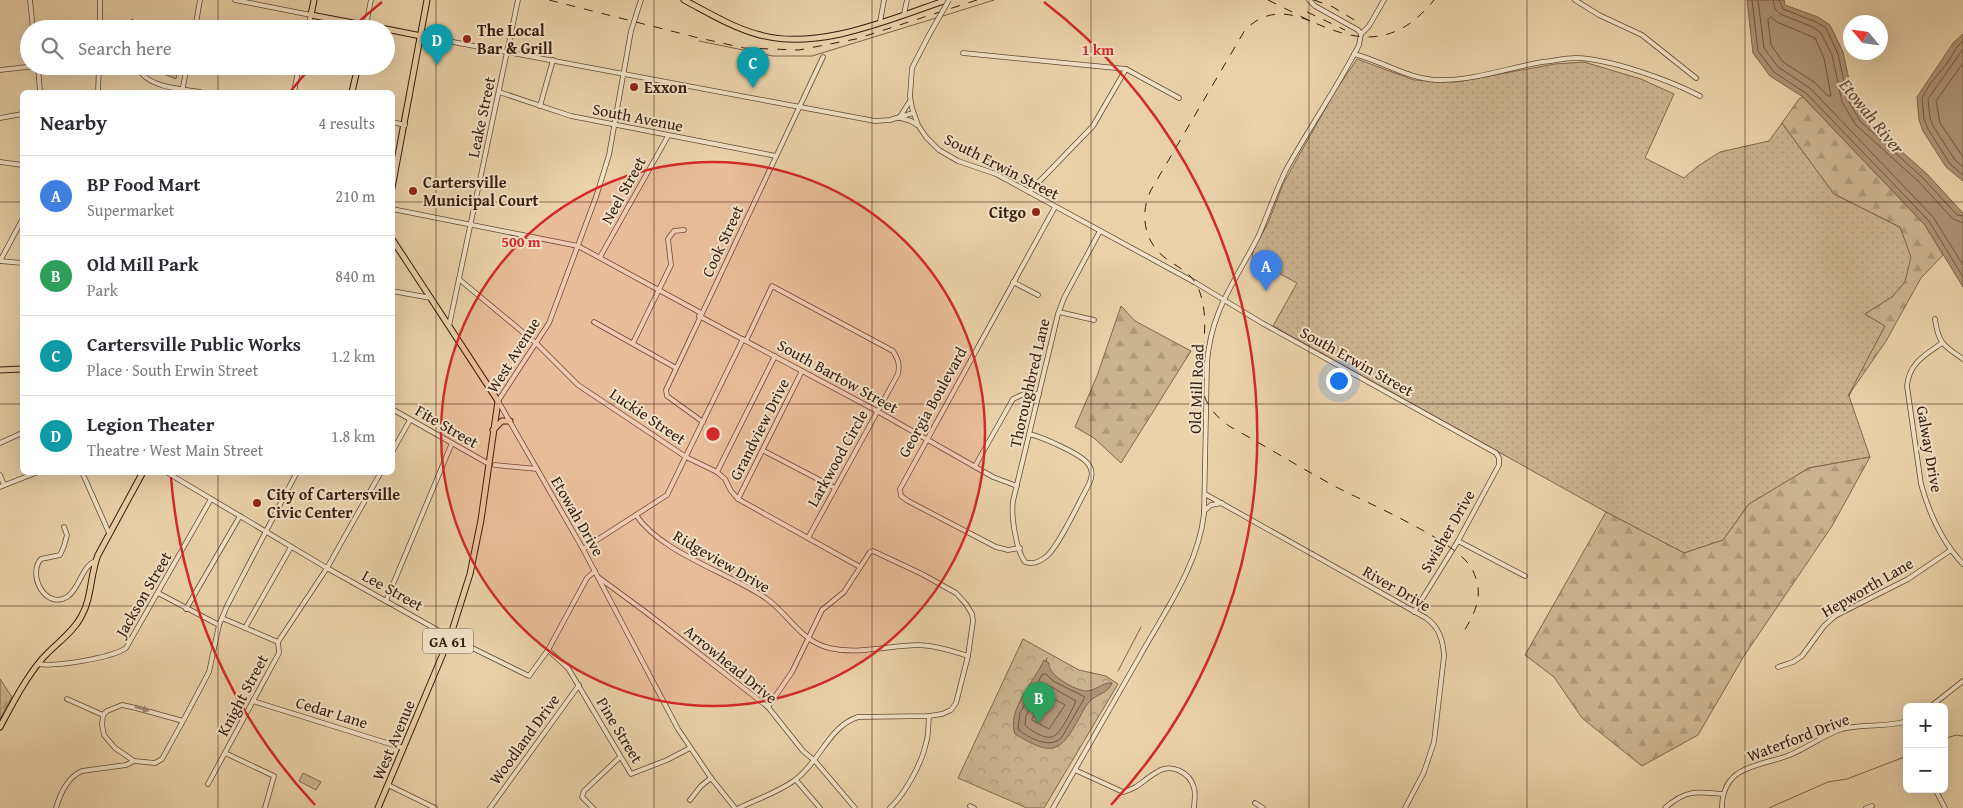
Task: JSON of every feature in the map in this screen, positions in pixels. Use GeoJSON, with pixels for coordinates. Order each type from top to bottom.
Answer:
{"type":"FeatureCollection","features":[{"type":"Feature","properties":{"kind":"main road"},"geometry":{"type":"LineString","coordinates":[[314,0],[311,15],[334,20]]}},
{"type":"Feature","properties":{"kind":"main road"},"geometry":{"type":"LineString","coordinates":[[395,173],[427,0]]}},
{"type":"Feature","properties":{"kind":"main road"},"geometry":{"type":"LineString","coordinates":[[686,0],[743,30],[761,36],[807,40],[826,38],[948,0]]}},
{"type":"Feature","properties":{"kind":"main road"},"geometry":{"type":"LineString","coordinates":[[395,31],[421,36]]}},
{"type":"Feature","properties":{"kind":"main road"},"geometry":{"type":"LineString","coordinates":[[352,90],[356,75]]}},
{"type":"Feature","properties":{"kind":"main road","name":"Etowah Drive"},"geometry":{"type":"LineString","coordinates":[[395,243],[498,401]]}},
{"type":"Feature","properties":{"kind":"main road"},"geometry":{"type":"LineString","coordinates":[[0,370],[20,369]]}},
{"type":"Feature","properties":{"kind":"main road","name":"West Avenue"},"geometry":{"type":"LineString","coordinates":[[378,808],[450,637],[472,566],[492,464],[493,430],[498,401]]}},
{"type":"Feature","properties":{"kind":"main road"},"geometry":{"type":"LineString","coordinates":[[493,430],[502,422],[510,421]]}},
{"type":"Feature","properties":{"kind":"main road"},"geometry":{"type":"LineString","coordinates":[[0,726],[38,664],[82,617],[88,601],[96,561],[109,533],[141,475]]}},
{"type":"Feature","properties":{"kind":"street"},"geometry":{"type":"LineString","coordinates":[[30,0],[33,20]]}},
{"type":"Feature","properties":{"kind":"street"},"geometry":{"type":"LineString","coordinates":[[100,0],[100,20]]}},
{"type":"Feature","properties":{"kind":"street"},"geometry":{"type":"LineString","coordinates":[[197,20],[200,0]]}},
{"type":"Feature","properties":{"kind":"street"},"geometry":{"type":"LineString","coordinates":[[234,0],[311,15],[310,20]]}},
{"type":"Feature","properties":{"kind":"street"},"geometry":{"type":"LineString","coordinates":[[367,20],[371,0]]}},
{"type":"Feature","properties":{"kind":"street","name":"Leake Street"},"geometry":{"type":"LineString","coordinates":[[449,326],[518,0]]}},
{"type":"Feature","properties":{"kind":"street","name":"West Avenue"},"geometry":{"type":"LineString","coordinates":[[498,401],[537,344],[552,317],[606,169],[632,26],[641,0]]}},
{"type":"Feature","properties":{"kind":"street"},"geometry":{"type":"LineString","coordinates":[[880,22],[884,0]]}},
{"type":"Feature","properties":{"kind":"street"},"geometry":{"type":"LineString","coordinates":[[904,14],[907,0]]}},
{"type":"Feature","properties":{"kind":"street"},"geometry":{"type":"LineString","coordinates":[[898,118],[910,100],[912,68],[948,0]]}},
{"type":"Feature","properties":{"kind":"street"},"geometry":{"type":"LineString","coordinates":[[1309,0],[1315,6],[1355,27],[1361,34]]}},
{"type":"Feature","properties":{"kind":"street","name":"Old Mill Road"},"geometry":{"type":"LineString","coordinates":[[1053,808],[1187,572],[1199,540],[1205,494],[1208,355],[1213,326],[1223,300],[1258,236],[1287,169],[1359,45],[1361,34],[1368,29],[1384,0]]}},
{"type":"Feature","properties":{"kind":"street"},"geometry":{"type":"LineString","coordinates":[[1575,0],[1599,15],[1642,35],[1696,78]]}},
{"type":"Feature","properties":{"kind":"street"},"geometry":{"type":"LineString","coordinates":[[421,36],[878,121],[898,118],[913,113]]}},
{"type":"Feature","properties":{"kind":"street"},"geometry":{"type":"LineString","coordinates":[[962,53],[1126,68],[1179,98]]}},
{"type":"Feature","properties":{"kind":"street"},"geometry":{"type":"LineString","coordinates":[[1354,54],[1415,76],[1436,80],[1471,79],[1541,63],[1575,58],[1605,60],[1686,89],[1700,96]]}},
{"type":"Feature","properties":{"kind":"street","name":"Cook Street"},"geometry":{"type":"LineString","coordinates":[[703,422],[666,393],[700,315],[822,57]]}},
{"type":"Feature","properties":{"kind":"street"},"geometry":{"type":"LineString","coordinates":[[540,106],[553,60]]}},
{"type":"Feature","properties":{"kind":"street"},"geometry":{"type":"LineString","coordinates":[[0,70],[20,68]]}},
{"type":"Feature","properties":{"kind":"street"},"geometry":{"type":"LineString","coordinates":[[1030,192],[1093,126],[1126,68]]}},
{"type":"Feature","properties":{"kind":"street"},"geometry":{"type":"LineString","coordinates":[[38,75],[40,90]]}},
{"type":"Feature","properties":{"kind":"street"},"geometry":{"type":"LineString","coordinates":[[98,90],[99,75]]}},
{"type":"Feature","properties":{"kind":"street"},"geometry":{"type":"LineString","coordinates":[[143,75],[164,86],[178,90]]}},
{"type":"Feature","properties":{"kind":"street"},"geometry":{"type":"LineString","coordinates":[[182,90],[185,75]]}},
{"type":"Feature","properties":{"kind":"street"},"geometry":{"type":"LineString","coordinates":[[294,90],[297,75]]}},
{"type":"Feature","properties":{"kind":"street","name":"South Avenue"},"geometry":{"type":"LineString","coordinates":[[499,92],[571,116],[776,156]]}},
{"type":"Feature","properties":{"kind":"street","name":"South Erwin Street"},"geometry":{"type":"LineString","coordinates":[[910,100],[919,127],[931,143],[945,154],[958,161],[991,171],[1030,192],[1496,453],[1499,462]]}},
{"type":"Feature","properties":{"kind":"street"},"geometry":{"type":"LineString","coordinates":[[0,118],[20,114]]}},
{"type":"Feature","properties":{"kind":"street"},"geometry":{"type":"LineString","coordinates":[[898,118],[911,121],[919,127]]}},
{"type":"Feature","properties":{"kind":"street"},"geometry":{"type":"LineString","coordinates":[[395,123],[405,125]]}},
{"type":"Feature","properties":{"kind":"street","name":"Neel Street"},"geometry":{"type":"LineString","coordinates":[[600,257],[668,136]]}},
{"type":"Feature","properties":{"kind":"street"},"geometry":{"type":"LineString","coordinates":[[0,162],[20,164]]}},
{"type":"Feature","properties":{"kind":"street","name":"Georgia Boulevard"},"geometry":{"type":"LineString","coordinates":[[1020,548],[1008,550],[996,548],[902,498],[900,491],[901,485],[926,439],[1056,207]]}},
{"type":"Feature","properties":{"kind":"street","name":"South Bartow Street"},"geometry":{"type":"LineString","coordinates":[[395,211],[578,246],[1003,482],[1017,486]]}},
{"type":"Feature","properties":{"kind":"street"},"geometry":{"type":"LineString","coordinates":[[20,224],[0,261],[20,263]]}},
{"type":"Feature","properties":{"kind":"street"},"geometry":{"type":"LineString","coordinates":[[633,343],[671,265],[668,239],[674,231],[684,230]]}},
{"type":"Feature","properties":{"kind":"street","name":"Thoroughbred Lane"},"geometry":{"type":"LineString","coordinates":[[1020,548],[1012,516],[1017,486],[1058,312],[1100,231]]}},
{"type":"Feature","properties":{"kind":"street","name":"Luckie Street"},"geometry":{"type":"LineString","coordinates":[[460,280],[537,344],[578,385],[686,457],[717,472],[725,478],[738,499],[860,567]]}},
{"type":"Feature","properties":{"kind":"street"},"geometry":{"type":"LineString","coordinates":[[1013,282],[1038,295]]}},
{"type":"Feature","properties":{"kind":"street","name":"Larkwood Circle"},"geometry":{"type":"LineString","coordinates":[[745,340],[772,286],[892,351],[900,365],[898,374],[808,538]]}},
{"type":"Feature","properties":{"kind":"street"},"geometry":{"type":"LineString","coordinates":[[395,292],[431,298]]}},
{"type":"Feature","properties":{"kind":"street"},"geometry":{"type":"LineString","coordinates":[[1058,312],[1094,320]]}},
{"type":"Feature","properties":{"kind":"street"},"geometry":{"type":"LineString","coordinates":[[1935,319],[1942,343],[1951,352],[1963,359]]}},
{"type":"Feature","properties":{"kind":"street"},"geometry":{"type":"LineString","coordinates":[[594,322],[676,368]]}},
{"type":"Feature","properties":{"kind":"street"},"geometry":{"type":"LineString","coordinates":[[583,549],[666,495],[745,340]]}},
{"type":"Feature","properties":{"kind":"street","name":"Galway Drive"},"geometry":{"type":"LineString","coordinates":[[1942,343],[1918,360],[1912,367],[1907,386],[1921,484],[1925,497],[1939,529],[1951,550],[1963,564]]}},
{"type":"Feature","properties":{"kind":"street"},"geometry":{"type":"LineString","coordinates":[[717,472],[775,356]]}},
{"type":"Feature","properties":{"kind":"street","name":"Grandview Drive"},"geometry":{"type":"LineString","coordinates":[[738,499],[764,451],[802,371]]}},
{"type":"Feature","properties":{"kind":"street"},"geometry":{"type":"LineString","coordinates":[[975,466],[1013,399],[1026,393],[1039,394]]}},
{"type":"Feature","properties":{"kind":"street","name":"Etowah Drive"},"geometry":{"type":"LineString","coordinates":[[498,401],[595,571],[664,706],[711,778],[737,808]]}},
{"type":"Feature","properties":{"kind":"street","name":"Fite Street"},"geometry":{"type":"LineString","coordinates":[[395,411],[492,464],[537,469]]}},
{"type":"Feature","properties":{"kind":"street"},"geometry":{"type":"LineString","coordinates":[[395,447],[410,420]]}},
{"type":"Feature","properties":{"kind":"street"},"geometry":{"type":"LineString","coordinates":[[0,443],[20,434]]}},
{"type":"Feature","properties":{"kind":"street"},"geometry":{"type":"LineString","coordinates":[[1020,548],[1024,560],[1029,563],[1042,560],[1049,554],[1089,484],[1092,475],[1085,461],[1047,440],[1029,434]]}},
{"type":"Feature","properties":{"kind":"street"},"geometry":{"type":"LineString","coordinates":[[386,600],[452,443]]}},
{"type":"Feature","properties":{"kind":"street"},"geometry":{"type":"LineString","coordinates":[[764,451],[836,488]]}},
{"type":"Feature","properties":{"kind":"street","name":"Swisher Drive"},"geometry":{"type":"LineString","coordinates":[[1414,612],[1458,541],[1499,462]]}},
{"type":"Feature","properties":{"kind":"street"},"geometry":{"type":"LineString","coordinates":[[0,475],[2,486],[30,475]]}},
{"type":"Feature","properties":{"kind":"street"},"geometry":{"type":"LineString","coordinates":[[83,475],[109,533]]}},
{"type":"Feature","properties":{"kind":"street","name":"Lee Street"},"geometry":{"type":"LineString","coordinates":[[171,475],[327,568],[450,637],[529,676],[548,650],[587,578],[595,571]]}},
{"type":"Feature","properties":{"kind":"street"},"geometry":{"type":"LineString","coordinates":[[183,721],[122,705],[107,711],[103,716],[102,725],[104,735],[115,748],[134,761],[155,763],[162,759],[183,721],[209,672],[222,618],[295,475]]}},
{"type":"Feature","properties":{"kind":"street","name":"Knight Street"},"geometry":{"type":"LineString","coordinates":[[208,784],[279,653],[278,642],[327,568],[379,475]]}},
{"type":"Feature","properties":{"kind":"street","name":"River Drive"},"geometry":{"type":"LineString","coordinates":[[1205,494],[1414,612],[1431,622],[1437,629],[1443,645],[1444,656],[1434,742],[1424,772],[1405,808]]}},
{"type":"Feature","properties":{"kind":"street","name":"Jackson Street"},"geometry":{"type":"LineString","coordinates":[[38,664],[79,660],[120,652],[126,648],[211,499]]}},
{"type":"Feature","properties":{"kind":"street"},"geometry":{"type":"LineString","coordinates":[[1204,511],[1212,505],[1223,503]]}},
{"type":"Feature","properties":{"kind":"street","name":"Ridgeview Drive"},"geometry":{"type":"LineString","coordinates":[[636,515],[648,531],[656,537],[767,599],[795,628],[808,638],[827,648],[849,651],[919,645],[935,647],[968,656]]}},
{"type":"Feature","properties":{"kind":"street"},"geometry":{"type":"LineString","coordinates":[[186,609],[240,516]]}},
{"type":"Feature","properties":{"kind":"street"},"geometry":{"type":"LineString","coordinates":[[64,527],[67,535],[60,555],[41,559],[37,565],[39,586],[42,593],[54,599],[68,597],[88,566],[96,561]]}},
{"type":"Feature","properties":{"kind":"street"},"geometry":{"type":"LineString","coordinates":[[1458,541],[1525,576]]}},
{"type":"Feature","properties":{"kind":"street"},"geometry":{"type":"LineString","coordinates":[[244,628],[291,547]]}},
{"type":"Feature","properties":{"kind":"street","name":"Hepworth Lane"},"geometry":{"type":"LineString","coordinates":[[1778,667],[1793,662],[1802,656],[1824,626],[1835,616],[1908,579],[1951,550]]}},
{"type":"Feature","properties":{"kind":"street"},"geometry":{"type":"LineString","coordinates":[[737,808],[796,780],[815,761],[840,727],[850,720],[858,717],[929,716],[951,710],[956,703],[968,656],[972,614],[956,593],[922,574],[873,551],[866,555],[844,592],[822,610],[792,672],[768,707]]}},
{"type":"Feature","properties":{"kind":"street","name":"Arrowhead Drive"},"geometry":{"type":"LineString","coordinates":[[598,577],[640,607],[768,707],[803,751],[815,761],[855,808]]}},
{"type":"Feature","properties":{"kind":"street"},"geometry":{"type":"LineString","coordinates":[[158,593],[219,625]]}},
{"type":"Feature","properties":{"kind":"street"},"geometry":{"type":"LineString","coordinates":[[222,618],[278,642]]}},
{"type":"Feature","properties":{"kind":"street","name":"Pine Street"},"geometry":{"type":"LineString","coordinates":[[548,650],[568,668],[628,772],[635,774],[690,748]]}},
{"type":"Feature","properties":{"kind":"street"},"geometry":{"type":"LineString","coordinates":[[1935,703],[1963,680]]}},
{"type":"Feature","properties":{"kind":"street","name":"Woodland Drive"},"geometry":{"type":"LineString","coordinates":[[490,808],[579,685]]}},
{"type":"Feature","properties":{"kind":"street"},"geometry":{"type":"LineString","coordinates":[[67,699],[103,716]]}},
{"type":"Feature","properties":{"kind":"street","name":"Cedar Lane"},"geometry":{"type":"LineString","coordinates":[[253,700],[403,748]]}},
{"type":"Feature","properties":{"kind":"street"},"geometry":{"type":"LineString","coordinates":[[890,808],[905,789],[923,754],[927,742],[929,716]]}},
{"type":"Feature","properties":{"kind":"street","name":"Waterford Drive"},"geometry":{"type":"LineString","coordinates":[[1722,794],[1736,774],[1788,755],[1842,730],[1869,724],[1903,722]]}},
{"type":"Feature","properties":{"kind":"street"},"geometry":{"type":"LineString","coordinates":[[225,753],[274,776],[265,808]]}},
{"type":"Feature","properties":{"kind":"street"},"geometry":{"type":"LineString","coordinates":[[593,808],[582,797],[584,791],[620,757]]}},
{"type":"Feature","properties":{"kind":"street"},"geometry":{"type":"LineString","coordinates":[[56,808],[68,781],[76,774],[82,771],[126,765],[134,761]]}},
{"type":"Feature","properties":{"kind":"street"},"geometry":{"type":"LineString","coordinates":[[1075,770],[1123,792],[1138,787],[1163,769],[1172,768],[1182,771],[1195,789],[1194,808]]}},
{"type":"Feature","properties":{"kind":"street"},"geometry":{"type":"LineString","coordinates":[[690,800],[701,786],[711,778]]}},
{"type":"Feature","properties":{"kind":"street"},"geometry":{"type":"LineString","coordinates":[[796,780],[820,808]]}},
{"type":"Feature","properties":{"kind":"street"},"geometry":{"type":"LineString","coordinates":[[388,785],[435,808]]}},
{"type":"Feature","properties":{"kind":"street"},"geometry":{"type":"LineString","coordinates":[[1665,808],[1675,799],[1695,791],[1722,794],[1722,808]]}},
{"type":"Feature","properties":{"kind":"street"},"geometry":{"type":"LineString","coordinates":[[1937,793],[1945,808]]}},
{"type":"Feature","properties":{"kind":"street"},"geometry":{"type":"LineString","coordinates":[[1255,803],[1263,808]]}},
{"type":"Feature","properties":{"kind":"street"},"geometry":{"type":"LineString","coordinates":[[1866,808],[1872,806]]}},
{"type":"Feature","properties":{"kind":"green space"},"geometry":{"type":"Polygon","coordinates":[[[1357,59],[1414,80],[1456,82],[1555,64],[1584,62],[1641,79],[1674,94],[1645,158],[1684,178],[1698,166],[1720,152],[1769,141],[1782,123],[1834,194],[1900,227],[1912,257],[1905,282],[1892,297],[1865,314],[1885,326],[1849,396],[1870,457],[1809,468],[1749,504],[1723,540],[1684,553],[1606,512],[1273,326],[1297,283],[1252,259],[1253,251],[1268,223],[1283,184],[1334,93],[1357,59]]]}},
{"type":"Feature","properties":{"kind":"green space"},"geometry":{"type":"Polygon","coordinates":[[[166,75],[177,75],[176,79],[166,75]]]}},
{"type":"Feature","properties":{"kind":"green space"},"geometry":{"type":"Polygon","coordinates":[[[1803,97],[1925,225],[1943,255],[1921,278],[1886,341],[1848,396],[1885,326],[1865,314],[1892,297],[1905,282],[1911,257],[1900,227],[1834,194],[1782,123],[1799,99],[1803,97]]]}},
{"type":"Feature","properties":{"kind":"green space"},"geometry":{"type":"Polygon","coordinates":[[[1121,306],[1135,321],[1191,351],[1121,463],[1094,438],[1075,427],[1097,376],[1121,306]]]}},
{"type":"Feature","properties":{"kind":"green space"},"geometry":{"type":"Polygon","coordinates":[[[1870,457],[1832,526],[1744,656],[1698,735],[1642,766],[1582,718],[1554,677],[1525,655],[1606,512],[1684,553],[1723,540],[1749,504],[1809,468],[1870,457]]]}},
{"type":"Feature","properties":{"kind":"green space"},"geometry":{"type":"Polygon","coordinates":[[[1023,639],[1079,670],[1106,676],[1118,684],[1044,808],[1027,808],[958,778],[1023,639]]]}},
{"type":"Feature","properties":{"kind":"green space"},"geometry":{"type":"Polygon","coordinates":[[[0,679],[12,697],[0,719],[0,679]]]}},
{"type":"Feature","properties":{"kind":"green space"},"geometry":{"type":"Polygon","coordinates":[[[303,773],[321,782],[316,790],[299,781],[303,773]]]}},
{"type":"Feature","properties":{"kind":"water"},"geometry":{"type":"Polygon","coordinates":[[[1747,0],[1784,0],[1785,5],[1818,17],[1830,25],[1843,52],[1843,60],[1845,60],[1853,98],[1864,118],[1927,174],[1963,213],[1963,287],[1925,225],[1803,97],[1770,76],[1753,53],[1747,0]]]}},
{"type":"Feature","properties":{"kind":"water"},"geometry":{"type":"Polygon","coordinates":[[[1963,34],[1963,181],[1946,167],[1923,131],[1919,120],[1917,97],[1953,43],[1963,34]]]}},
{"type":"Feature","properties":{"kind":"water"},"geometry":{"type":"Polygon","coordinates":[[[1044,660],[1049,663],[1050,668],[1057,677],[1076,688],[1087,691],[1112,683],[1108,689],[1087,704],[1064,741],[1051,748],[1036,745],[1015,734],[1013,725],[1018,706],[1044,660]]]}},
{"type":"Feature","properties":{"kind":"waterway"},"geometry":{"type":"LineString","coordinates":[[943,16],[994,0]]}},
{"type":"Feature","properties":{"kind":"waterway"},"geometry":{"type":"LineString","coordinates":[[699,41],[773,56],[812,56],[936,18]]}},
{"type":"Feature","properties":{"kind":"waterway"},"geometry":{"type":"LineString","coordinates":[[1118,671],[1141,627]]}},
{"type":"Feature","properties":{"kind":"waterway"},"geometry":{"type":"LineString","coordinates":[[1948,738],[1956,735],[1963,736]]}},
{"type":"Feature","properties":{"kind":"waterway"},"geometry":{"type":"LineString","coordinates":[[1769,808],[1828,782],[1847,779],[1903,758]]}},
{"type":"Feature","properties":{"kind":"railway"},"geometry":{"type":"LineString","coordinates":[[549,0],[744,48],[799,50],[856,39],[977,0]]}},
{"type":"Feature","properties":{"kind":"railway"},"geometry":{"type":"LineString","coordinates":[[1268,0],[1312,22],[1333,30],[1354,36],[1374,37],[1394,32],[1414,20],[1434,0]]}},
{"type":"Feature","properties":{"kind":"railway"},"geometry":{"type":"LineString","coordinates":[[1314,0],[1333,7],[1361,24]]}},
{"type":"Feature","properties":{"kind":"railway"},"geometry":{"type":"LineString","coordinates":[[1307,12],[1345,30]]}},
{"type":"Feature","properties":{"kind":"railway"},"geometry":{"type":"LineString","coordinates":[[1310,21],[1293,15],[1276,14],[1260,19],[1245,30],[1151,190],[1145,207],[1148,234],[1157,250],[1189,275],[1199,290],[1205,326],[1202,387],[1211,409],[1229,426],[1342,490],[1393,514],[1433,536],[1464,558],[1476,578],[1478,594],[1475,610],[1463,633]]}},
{"type":"Feature","properties":{"kind":"place","name":"The Local Bar & Grill"},"geometry":{"type":"Point","coordinates":[467,39]}},
{"type":"Feature","properties":{"kind":"place","name":"Legion Theater"},"geometry":{"type":"Point","coordinates":[437,65]}},
{"type":"Feature","properties":{"kind":"place","name":"Exxon"},"geometry":{"type":"Point","coordinates":[634,87]}},
{"type":"Feature","properties":{"kind":"place","name":"Cartersville Public Works"},"geometry":{"type":"Point","coordinates":[753,88]}},
{"type":"Feature","properties":{"kind":"place","name":"Cartersville Municipal Court"},"geometry":{"type":"Point","coordinates":[413,191]}},
{"type":"Feature","properties":{"kind":"place","name":"Citgo"},"geometry":{"type":"Point","coordinates":[1036,212]}},
{"type":"Feature","properties":{"kind":"place","name":"BP Food Mart"},"geometry":{"type":"Point","coordinates":[1266,291]}},
{"type":"Feature","properties":{"kind":"place","name":"City of Cartersville Civic Center"},"geometry":{"type":"Point","coordinates":[257,503]}},
{"type":"Feature","properties":{"kind":"place","name":"Old Mill Park"},"geometry":{"type":"Point","coordinates":[1039,723]}},
{"type":"Feature","properties":{"kind":"water label","name":"Etowah River"},"geometry":{"type":"Point","coordinates":[1872,116]}}]}
